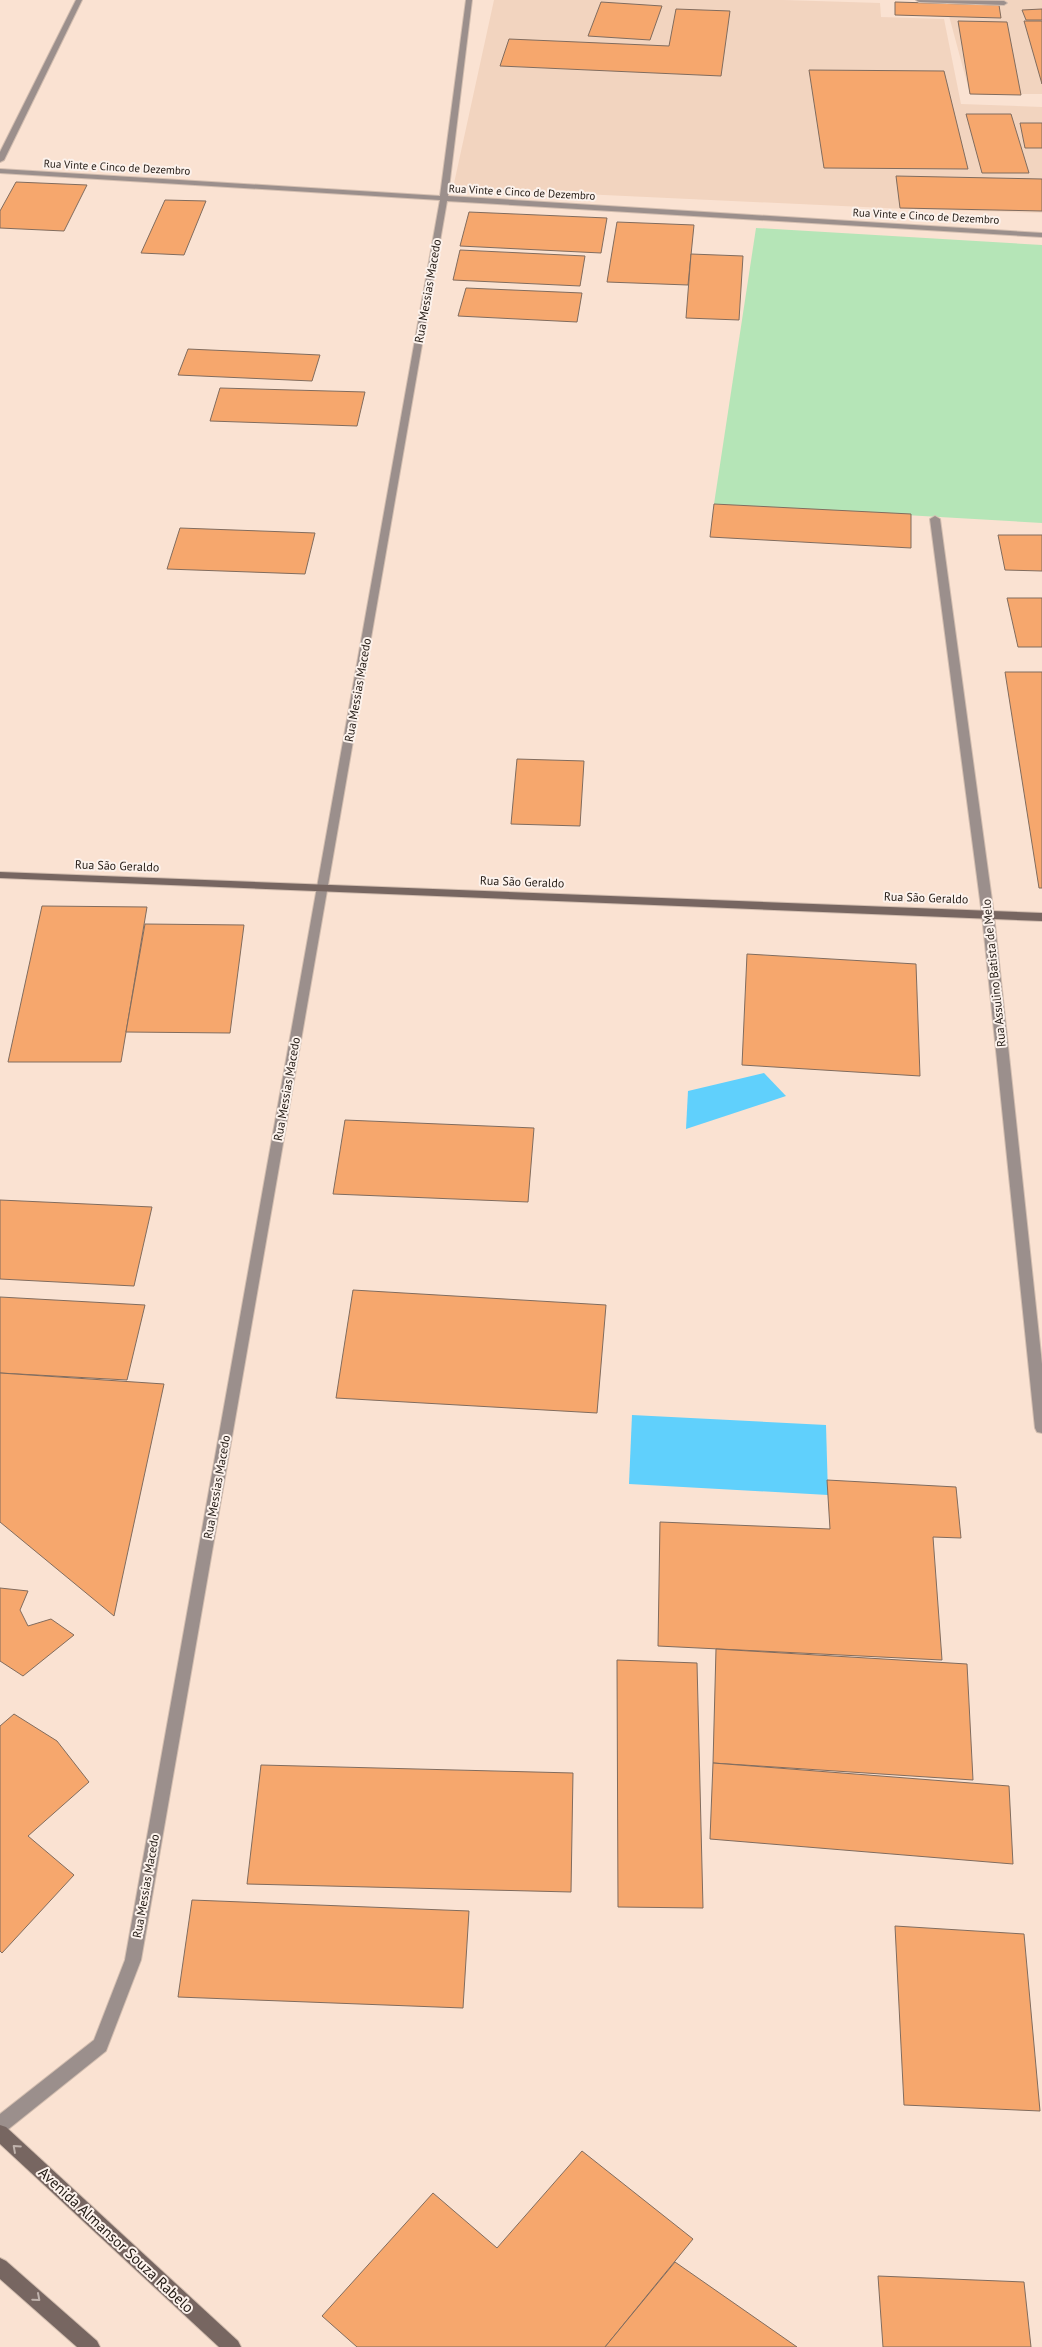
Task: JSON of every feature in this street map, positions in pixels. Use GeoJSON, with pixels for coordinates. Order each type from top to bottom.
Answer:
{"type":"FeatureCollection","features":[{"type":"Feature","properties":{"kind":"street"},"geometry":{"type":"LineString","coordinates":[[0,160],[79,0]]}},
{"type":"Feature","properties":{"kind":"street","name":"Rua Messias Macedo"},"geometry":{"type":"LineString","coordinates":[[0,2124],[100,2045],[133,1960],[444,198],[470,0]]}},
{"type":"Feature","properties":{"kind":"street"},"geometry":{"type":"LineString","coordinates":[[919,0],[1004,3]]}},
{"type":"Feature","properties":{"kind":"street","name":"Rua Vinte e Cinco de Dezembro"},"geometry":{"type":"LineString","coordinates":[[0,171],[1042,234]]}},
{"type":"Feature","properties":{"kind":"street","name":"Rua Assulino Batista de Melo"},"geometry":{"type":"LineString","coordinates":[[936,520],[988,915],[1042,1428]]}},
{"type":"Feature","properties":{"kind":"street","name":"Rua São Geraldo"},"geometry":{"type":"LineString","coordinates":[[0,875],[1042,917]]}},
{"type":"Feature","properties":{"kind":"street","name":"Avenida Almansor Souza Rabelo"},"geometry":{"type":"LineString","coordinates":[[0,2133],[232,2347]]}},
{"type":"Feature","properties":{"kind":"street"},"geometry":{"type":"LineString","coordinates":[[0,2267],[91,2347]]}},
{"type":"Feature","properties":{"kind":"shaded area"},"geometry":{"type":"Polygon","coordinates":[[[494,0],[784,0],[880,3],[881,17],[944,19],[961,104],[1042,107],[1042,213],[906,209],[453,188],[494,0]]]}},
{"type":"Feature","properties":{"kind":"shaded area"},"geometry":{"type":"Polygon","coordinates":[[[918,0],[1042,0],[1042,94],[970,94],[945,1],[918,0]]]}},
{"type":"Feature","properties":{"kind":"green space"},"geometry":{"type":"Polygon","coordinates":[[[756,228],[1042,245],[1042,523],[714,504],[756,228]]]}},
{"type":"Feature","properties":{"kind":"water"},"geometry":{"type":"Polygon","coordinates":[[[764,1073],[786,1096],[686,1129],[688,1091],[764,1073]]]}},
{"type":"Feature","properties":{"kind":"water"},"geometry":{"type":"Polygon","coordinates":[[[632,1415],[826,1425],[828,1495],[629,1484],[632,1415]]]}},
{"type":"Feature","properties":{"kind":"building"},"geometry":{"type":"Polygon","coordinates":[[[601,2],[662,6],[650,40],[588,36],[601,2]]]}},
{"type":"Feature","properties":{"kind":"building"},"geometry":{"type":"Polygon","coordinates":[[[895,2],[999,5],[1001,18],[895,15],[895,2]]]}},
{"type":"Feature","properties":{"kind":"building"},"geometry":{"type":"Polygon","coordinates":[[[676,9],[730,11],[721,76],[500,66],[509,39],[669,46],[676,9]]]}},
{"type":"Feature","properties":{"kind":"building"},"geometry":{"type":"Polygon","coordinates":[[[1042,9],[1042,20],[1026,20],[1022,10],[1042,9]]]}},
{"type":"Feature","properties":{"kind":"building"},"geometry":{"type":"Polygon","coordinates":[[[958,21],[1007,22],[1021,95],[970,94],[958,21]]]}},
{"type":"Feature","properties":{"kind":"building"},"geometry":{"type":"Polygon","coordinates":[[[1024,21],[1042,21],[1042,84],[1024,21]]]}},
{"type":"Feature","properties":{"kind":"building"},"geometry":{"type":"Polygon","coordinates":[[[809,70],[944,71],[968,169],[824,168],[809,70]]]}},
{"type":"Feature","properties":{"kind":"building"},"geometry":{"type":"Polygon","coordinates":[[[966,114],[1011,114],[1029,173],[982,173],[966,114]]]}},
{"type":"Feature","properties":{"kind":"building"},"geometry":{"type":"Polygon","coordinates":[[[1020,123],[1042,123],[1042,148],[1025,148],[1020,123]]]}},
{"type":"Feature","properties":{"kind":"building"},"geometry":{"type":"Polygon","coordinates":[[[896,176],[1042,179],[1042,211],[900,208],[896,176]]]}},
{"type":"Feature","properties":{"kind":"building"},"geometry":{"type":"Polygon","coordinates":[[[16,182],[87,185],[64,231],[0,228],[0,211],[16,182]]]}},
{"type":"Feature","properties":{"kind":"building"},"geometry":{"type":"Polygon","coordinates":[[[165,200],[206,201],[184,255],[141,253],[165,200]]]}},
{"type":"Feature","properties":{"kind":"building"},"geometry":{"type":"Polygon","coordinates":[[[469,212],[607,218],[601,253],[460,246],[469,212]]]}},
{"type":"Feature","properties":{"kind":"building"},"geometry":{"type":"Polygon","coordinates":[[[617,222],[694,225],[688,285],[607,282],[617,222]]]}},
{"type":"Feature","properties":{"kind":"building"},"geometry":{"type":"Polygon","coordinates":[[[460,250],[585,256],[580,286],[453,280],[460,250]]]}},
{"type":"Feature","properties":{"kind":"building"},"geometry":{"type":"Polygon","coordinates":[[[691,254],[743,256],[739,320],[686,318],[691,254]]]}},
{"type":"Feature","properties":{"kind":"building"},"geometry":{"type":"Polygon","coordinates":[[[466,288],[582,293],[577,322],[458,316],[466,288]]]}},
{"type":"Feature","properties":{"kind":"building"},"geometry":{"type":"Polygon","coordinates":[[[188,349],[320,355],[312,381],[178,375],[188,349]]]}},
{"type":"Feature","properties":{"kind":"building"},"geometry":{"type":"Polygon","coordinates":[[[220,388],[365,392],[357,426],[210,421],[220,388]]]}},
{"type":"Feature","properties":{"kind":"building"},"geometry":{"type":"Polygon","coordinates":[[[714,504],[911,514],[911,548],[710,537],[714,504]]]}},
{"type":"Feature","properties":{"kind":"building"},"geometry":{"type":"Polygon","coordinates":[[[180,528],[315,533],[305,574],[167,569],[180,528]]]}},
{"type":"Feature","properties":{"kind":"building"},"geometry":{"type":"Polygon","coordinates":[[[998,535],[1042,535],[1042,571],[1005,570],[998,535]]]}},
{"type":"Feature","properties":{"kind":"building"},"geometry":{"type":"Polygon","coordinates":[[[1007,598],[1042,598],[1042,647],[1018,647],[1007,598]]]}},
{"type":"Feature","properties":{"kind":"building"},"geometry":{"type":"Polygon","coordinates":[[[1005,672],[1042,672],[1042,888],[1039,888],[1005,672]]]}},
{"type":"Feature","properties":{"kind":"building"},"geometry":{"type":"Polygon","coordinates":[[[517,759],[584,761],[580,826],[511,824],[517,759]]]}},
{"type":"Feature","properties":{"kind":"building"},"geometry":{"type":"Polygon","coordinates":[[[42,906],[147,907],[121,1062],[8,1062],[42,906]]]}},
{"type":"Feature","properties":{"kind":"building"},"geometry":{"type":"Polygon","coordinates":[[[145,924],[244,925],[230,1033],[126,1032],[145,924]]]}},
{"type":"Feature","properties":{"kind":"building"},"geometry":{"type":"Polygon","coordinates":[[[747,954],[916,964],[920,1076],[742,1065],[747,954]]]}},
{"type":"Feature","properties":{"kind":"building"},"geometry":{"type":"Polygon","coordinates":[[[345,1120],[534,1128],[528,1202],[333,1194],[345,1120]]]}},
{"type":"Feature","properties":{"kind":"building"},"geometry":{"type":"Polygon","coordinates":[[[0,1200],[152,1207],[134,1286],[0,1279],[0,1200]]]}},
{"type":"Feature","properties":{"kind":"building"},"geometry":{"type":"Polygon","coordinates":[[[353,1290],[606,1305],[597,1413],[336,1398],[353,1290]]]}},
{"type":"Feature","properties":{"kind":"building"},"geometry":{"type":"Polygon","coordinates":[[[0,1297],[145,1305],[127,1380],[0,1373],[0,1297]]]}},
{"type":"Feature","properties":{"kind":"building"},"geometry":{"type":"Polygon","coordinates":[[[0,1373],[164,1384],[114,1616],[0,1522],[0,1373]]]}},
{"type":"Feature","properties":{"kind":"building"},"geometry":{"type":"Polygon","coordinates":[[[827,1480],[956,1487],[961,1538],[933,1537],[942,1660],[658,1646],[660,1522],[830,1529],[827,1480]]]}},
{"type":"Feature","properties":{"kind":"building"},"geometry":{"type":"Polygon","coordinates":[[[0,1588],[28,1591],[20,1610],[28,1626],[51,1619],[74,1635],[23,1676],[0,1661],[0,1588]]]}},
{"type":"Feature","properties":{"kind":"building"},"geometry":{"type":"Polygon","coordinates":[[[716,1649],[967,1664],[973,1780],[713,1763],[716,1649]]]}},
{"type":"Feature","properties":{"kind":"building"},"geometry":{"type":"Polygon","coordinates":[[[617,1660],[697,1663],[703,1908],[618,1907],[617,1660]]]}},
{"type":"Feature","properties":{"kind":"building"},"geometry":{"type":"Polygon","coordinates":[[[14,1714],[57,1741],[89,1782],[28,1836],[74,1875],[2,1953],[0,1951],[0,1726],[14,1714]]]}},
{"type":"Feature","properties":{"kind":"building"},"geometry":{"type":"Polygon","coordinates":[[[713,1763],[1009,1786],[1013,1864],[710,1839],[713,1763]]]}},
{"type":"Feature","properties":{"kind":"building"},"geometry":{"type":"Polygon","coordinates":[[[261,1765],[573,1773],[571,1892],[247,1884],[261,1765]]]}},
{"type":"Feature","properties":{"kind":"building"},"geometry":{"type":"Polygon","coordinates":[[[192,1900],[469,1911],[463,2008],[178,1997],[192,1900]]]}},
{"type":"Feature","properties":{"kind":"building"},"geometry":{"type":"Polygon","coordinates":[[[895,1926],[1024,1934],[1040,2111],[904,2105],[895,1926]]]}},
{"type":"Feature","properties":{"kind":"building"},"geometry":{"type":"Polygon","coordinates":[[[582,2151],[693,2239],[605,2347],[357,2347],[322,2316],[433,2193],[497,2248],[582,2151]]]}},
{"type":"Feature","properties":{"kind":"building"},"geometry":{"type":"Polygon","coordinates":[[[675,2262],[797,2347],[605,2347],[675,2262]]]}},
{"type":"Feature","properties":{"kind":"building"},"geometry":{"type":"Polygon","coordinates":[[[878,2276],[1024,2282],[1031,2347],[883,2347],[878,2276]]]}}]}
